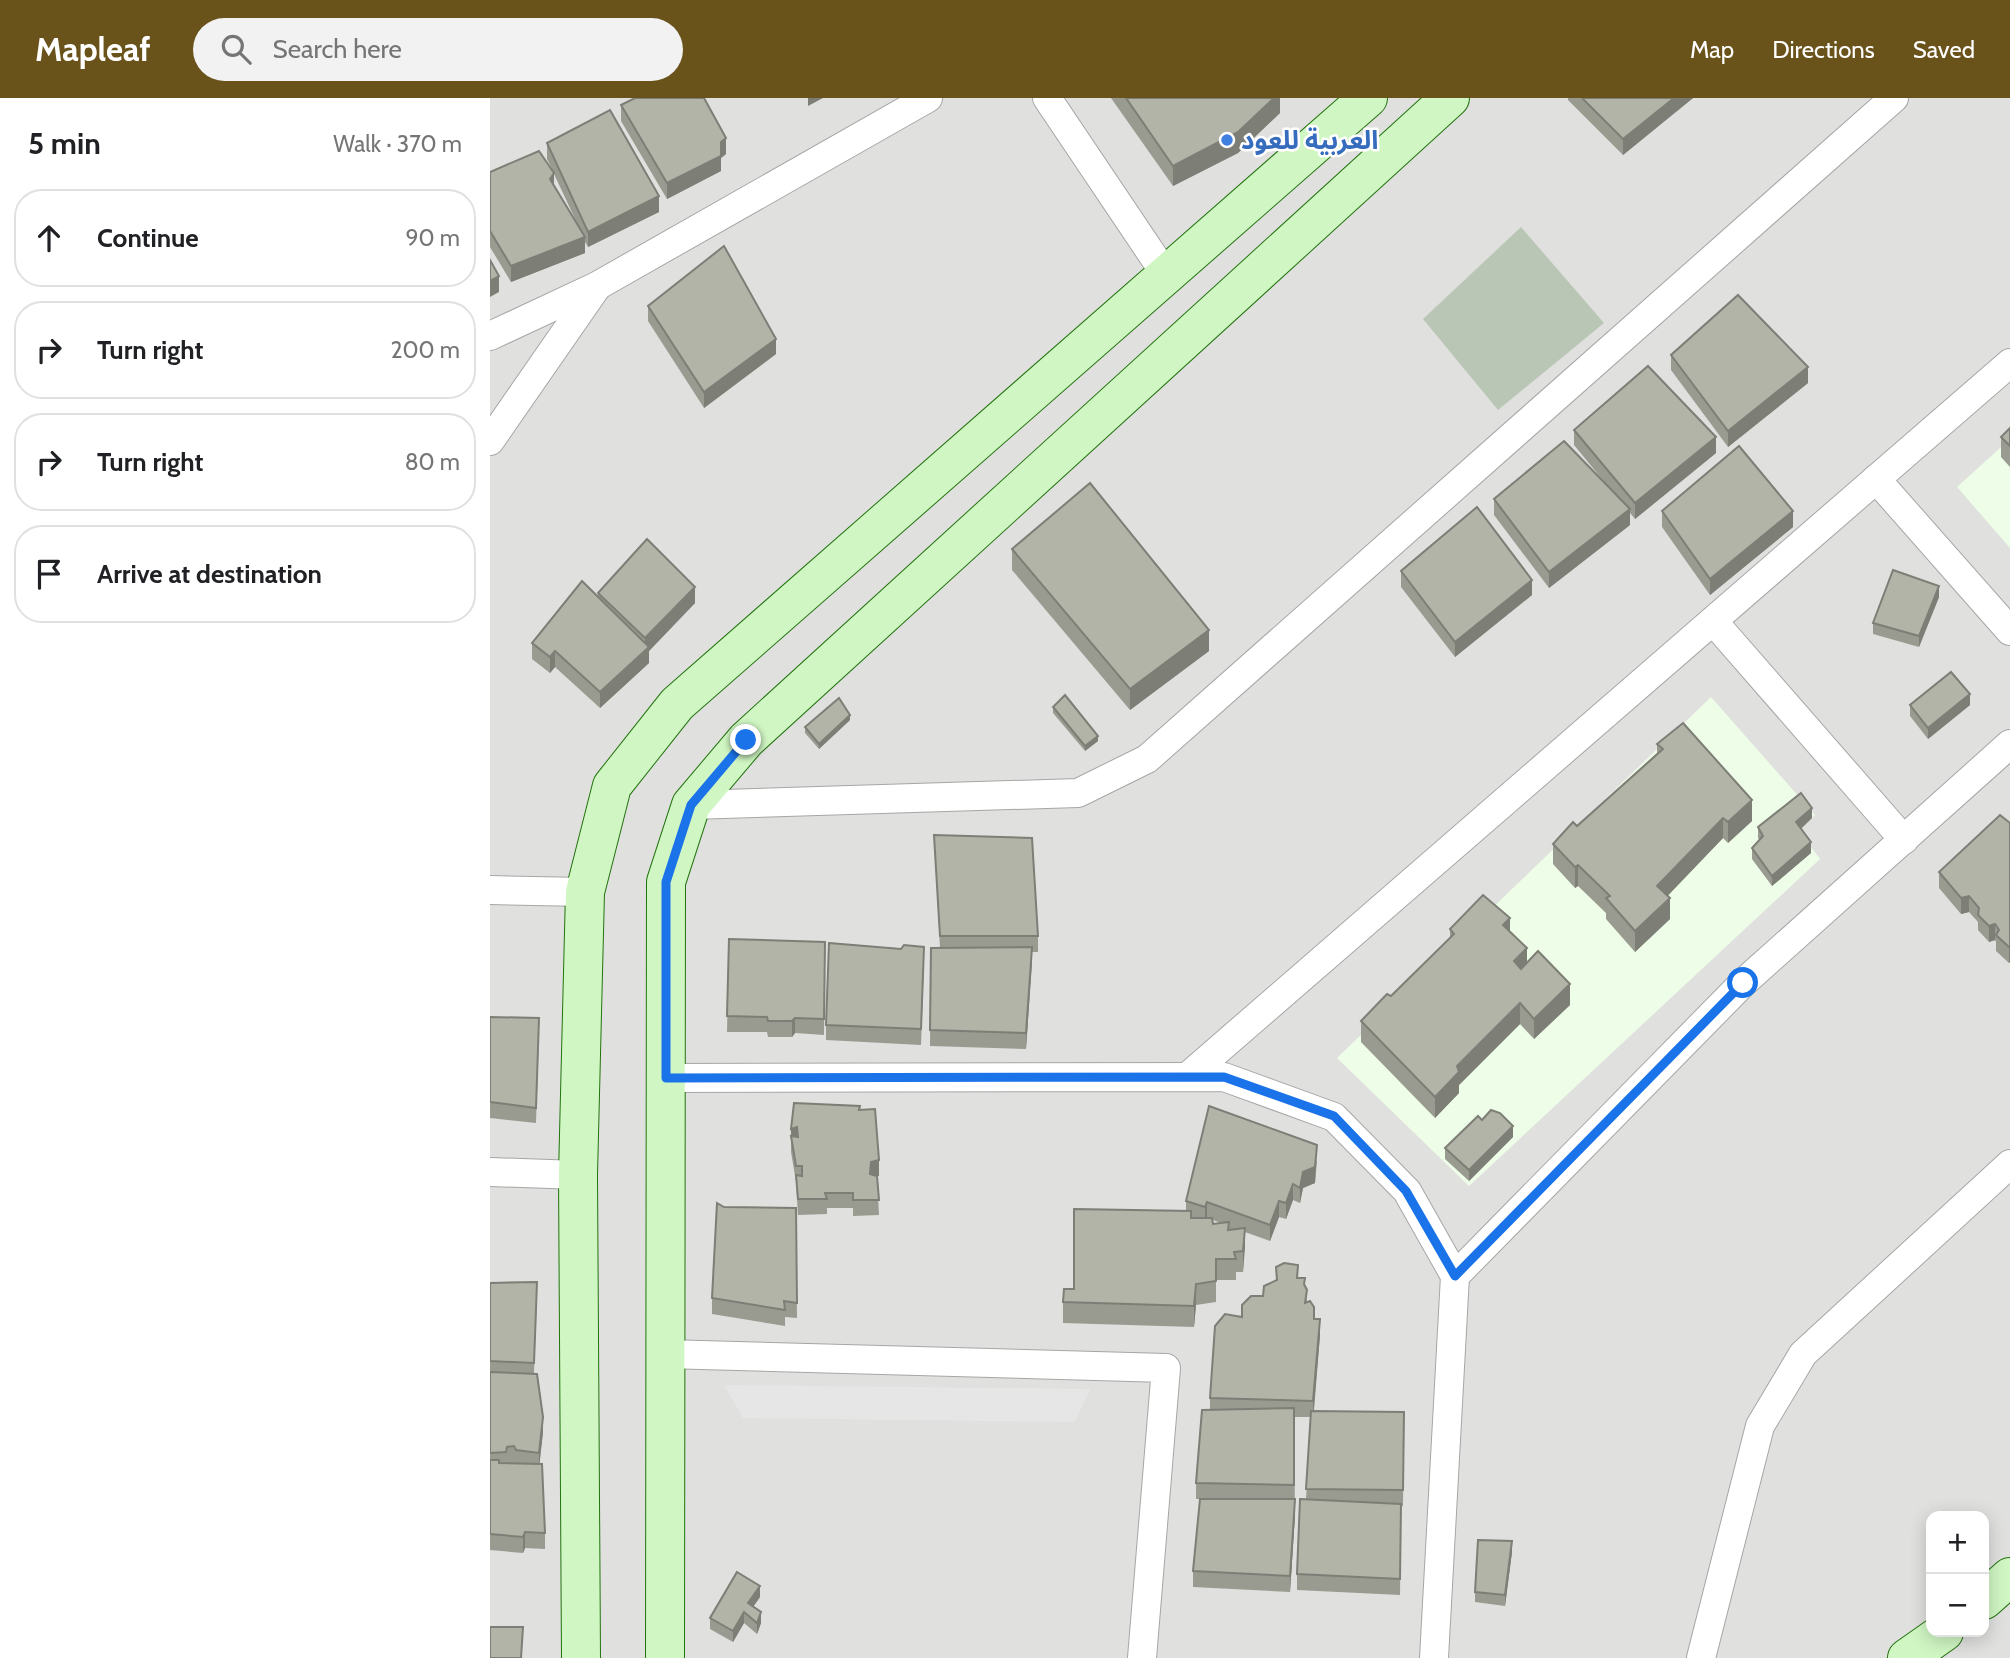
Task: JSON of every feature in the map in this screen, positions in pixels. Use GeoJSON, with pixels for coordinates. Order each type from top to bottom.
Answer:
{"type":"FeatureCollection","features":[{"type":"Feature","properties":{"kind":"street"},"geometry":{"type":"LineString","coordinates":[[490,336],[597,285],[928,98]]}},
{"type":"Feature","properties":{"kind":"street"},"geometry":{"type":"LineString","coordinates":[[1047,98],[1166,275]]}},
{"type":"Feature","properties":{"kind":"street"},"geometry":{"type":"LineString","coordinates":[[581,1658],[578,1175],[584,892],[612,786],[677,704],[1368,98]]}},
{"type":"Feature","properties":{"kind":"street"},"geometry":{"type":"LineString","coordinates":[[665,1658],[666,882],[691,805],[746,740],[1450,98]]}},
{"type":"Feature","properties":{"kind":"street"},"geometry":{"type":"LineString","coordinates":[[691,805],[1078,793],[1146,759],[1894,98]]}},
{"type":"Feature","properties":{"kind":"street"},"geometry":{"type":"LineString","coordinates":[[490,441],[597,285]]}},
{"type":"Feature","properties":{"kind":"street"},"geometry":{"type":"LineString","coordinates":[[1187,1077],[2010,363]]}},
{"type":"Feature","properties":{"kind":"street"},"geometry":{"type":"LineString","coordinates":[[1876,479],[2010,631]]}},
{"type":"Feature","properties":{"kind":"street"},"geometry":{"type":"LineString","coordinates":[[1713,621],[1903,839]]}},
{"type":"Feature","properties":{"kind":"street"},"geometry":{"type":"LineString","coordinates":[[1455,1276],[1743,983],[2010,744]]}},
{"type":"Feature","properties":{"kind":"street"},"geometry":{"type":"LineString","coordinates":[[490,890],[584,892]]}},
{"type":"Feature","properties":{"kind":"street"},"geometry":{"type":"LineString","coordinates":[[666,1078],[1224,1077],[1334,1116],[1406,1191],[1455,1276],[1434,1658]]}},
{"type":"Feature","properties":{"kind":"street"},"geometry":{"type":"LineString","coordinates":[[1701,1658],[1760,1426],[1804,1354],[2010,1164]]}},
{"type":"Feature","properties":{"kind":"street"},"geometry":{"type":"LineString","coordinates":[[490,1172],[578,1175]]}},
{"type":"Feature","properties":{"kind":"street"},"geometry":{"type":"LineString","coordinates":[[665,1354],[1166,1368],[1142,1658]]}},
{"type":"Feature","properties":{"kind":"street"},"geometry":{"type":"LineString","coordinates":[[1989,1596],[2010,1577]]}},
{"type":"Feature","properties":{"kind":"street"},"geometry":{"type":"LineString","coordinates":[[1907,1658],[1937,1637]]}},
{"type":"Feature","properties":{"kind":"shaded area"},"geometry":{"type":"Polygon","coordinates":[[[490,98],[2010,98],[2010,1658],[490,1658],[490,98]]]}},
{"type":"Feature","properties":{"kind":"shaded area"},"geometry":{"type":"Polygon","coordinates":[[[1521,227],[1604,323],[1498,410],[1423,319],[1521,227]]]}},
{"type":"Feature","properties":{"kind":"shaded area"},"geometry":{"type":"Polygon","coordinates":[[[2010,439],[2010,548],[1957,487],[2010,439]]]}},
{"type":"Feature","properties":{"kind":"shaded area"},"geometry":{"type":"Polygon","coordinates":[[[1711,697],[1815,815],[1799,831],[1820,859],[1469,1186],[1337,1058],[1711,697]]]}},
{"type":"Feature","properties":{"kind":"shaded area"},"geometry":{"type":"Polygon","coordinates":[[[724,1385],[1090,1389],[1075,1422],[743,1418],[724,1385]]]}},
{"type":"Feature","properties":{"kind":"building"},"geometry":{"type":"Polygon","coordinates":[[[635,98],[704,98],[726,138],[721,142],[721,156],[667,183],[621,105],[635,98]]]}},
{"type":"Feature","properties":{"kind":"building"},"geometry":{"type":"Polygon","coordinates":[[[1126,98],[1274,98],[1238,132],[1173,166],[1126,98]]]}},
{"type":"Feature","properties":{"kind":"building"},"geometry":{"type":"Polygon","coordinates":[[[1582,98],[1674,98],[1623,139],[1582,98]]]}},
{"type":"Feature","properties":{"kind":"building"},"geometry":{"type":"Polygon","coordinates":[[[610,110],[659,196],[588,232],[547,143],[610,110]]]}},
{"type":"Feature","properties":{"kind":"building"},"geometry":{"type":"Polygon","coordinates":[[[539,151],[554,173],[550,179],[585,237],[511,266],[490,231],[490,172],[539,151]]]}},
{"type":"Feature","properties":{"kind":"building"},"geometry":{"type":"Polygon","coordinates":[[[724,246],[776,339],[704,392],[648,306],[724,246]]]}},
{"type":"Feature","properties":{"kind":"building"},"geometry":{"type":"Polygon","coordinates":[[[490,260],[499,276],[490,281],[490,260]]]}},
{"type":"Feature","properties":{"kind":"building"},"geometry":{"type":"Polygon","coordinates":[[[1738,295],[1808,367],[1728,431],[1671,355],[1738,295]]]}},
{"type":"Feature","properties":{"kind":"building"},"geometry":{"type":"Polygon","coordinates":[[[1648,366],[1716,437],[1635,503],[1574,430],[1648,366]]]}},
{"type":"Feature","properties":{"kind":"building"},"geometry":{"type":"Polygon","coordinates":[[[2010,428],[2010,446],[2001,437],[2010,428]]]}},
{"type":"Feature","properties":{"kind":"building"},"geometry":{"type":"Polygon","coordinates":[[[1564,441],[1630,509],[1549,572],[1494,499],[1564,441]]]}},
{"type":"Feature","properties":{"kind":"building"},"geometry":{"type":"Polygon","coordinates":[[[1739,446],[1793,511],[1710,579],[1662,511],[1739,446]]]}},
{"type":"Feature","properties":{"kind":"building"},"geometry":{"type":"Polygon","coordinates":[[[1090,483],[1209,630],[1130,689],[1012,549],[1090,483]]]}},
{"type":"Feature","properties":{"kind":"building"},"geometry":{"type":"Polygon","coordinates":[[[1477,507],[1532,580],[1455,642],[1401,571],[1477,507]]]}},
{"type":"Feature","properties":{"kind":"building"},"geometry":{"type":"Polygon","coordinates":[[[647,539],[695,587],[645,638],[598,593],[647,539]]]}},
{"type":"Feature","properties":{"kind":"building"},"geometry":{"type":"Polygon","coordinates":[[[1893,570],[1939,586],[1919,636],[1873,623],[1893,570]]]}},
{"type":"Feature","properties":{"kind":"building"},"geometry":{"type":"Polygon","coordinates":[[[582,581],[649,647],[600,692],[555,651],[550,657],[532,643],[582,581]]]}},
{"type":"Feature","properties":{"kind":"building"},"geometry":{"type":"Polygon","coordinates":[[[1951,672],[1970,694],[1928,728],[1910,705],[1951,672]]]}},
{"type":"Feature","properties":{"kind":"building"},"geometry":{"type":"Polygon","coordinates":[[[1065,695],[1098,736],[1085,746],[1053,707],[1065,695]]]}},
{"type":"Feature","properties":{"kind":"building"},"geometry":{"type":"Polygon","coordinates":[[[839,698],[850,715],[819,744],[805,727],[839,698]]]}},
{"type":"Feature","properties":{"kind":"building"},"geometry":{"type":"Polygon","coordinates":[[[1683,723],[1752,800],[1728,822],[1723,818],[1657,886],[1670,898],[1635,931],[1606,898],[1610,896],[1578,865],[1575,867],[1553,844],[1573,822],[1577,826],[1663,749],[1657,744],[1683,723]]]}},
{"type":"Feature","properties":{"kind":"building"},"geometry":{"type":"Polygon","coordinates":[[[1801,793],[1812,808],[1796,822],[1811,842],[1772,876],[1752,848],[1763,836],[1758,827],[1801,793]]]}},
{"type":"Feature","properties":{"kind":"building"},"geometry":{"type":"Polygon","coordinates":[[[2000,815],[2010,823],[2009,947],[1996,935],[1999,930],[1995,924],[1989,926],[1978,915],[1979,908],[1969,896],[1961,898],[1939,872],[2000,815]]]}},
{"type":"Feature","properties":{"kind":"building"},"geometry":{"type":"Polygon","coordinates":[[[934,835],[1032,838],[1038,936],[940,936],[934,835]]]}},
{"type":"Feature","properties":{"kind":"building"},"geometry":{"type":"Polygon","coordinates":[[[1483,895],[1510,918],[1503,925],[1527,948],[1514,961],[1521,969],[1538,951],[1570,984],[1534,1019],[1520,1003],[1457,1066],[1459,1072],[1435,1097],[1361,1021],[1387,994],[1391,996],[1454,934],[1450,929],[1483,895]]]}},
{"type":"Feature","properties":{"kind":"building"},"geometry":{"type":"Polygon","coordinates":[[[729,939],[825,942],[824,1019],[768,1021],[767,1017],[727,1016],[729,939]]]}},
{"type":"Feature","properties":{"kind":"building"},"geometry":{"type":"Polygon","coordinates":[[[829,943],[901,949],[904,945],[924,947],[921,1029],[826,1025],[829,943]]]}},
{"type":"Feature","properties":{"kind":"building"},"geometry":{"type":"Polygon","coordinates":[[[1032,947],[1026,1033],[930,1030],[931,948],[1032,947]]]}},
{"type":"Feature","properties":{"kind":"building"},"geometry":{"type":"Polygon","coordinates":[[[490,1017],[539,1018],[536,1108],[490,1102],[490,1017]]]}},
{"type":"Feature","properties":{"kind":"building"},"geometry":{"type":"Polygon","coordinates":[[[794,1103],[860,1106],[859,1110],[875,1109],[879,1160],[871,1162],[870,1174],[877,1176],[879,1200],[853,1200],[853,1193],[825,1193],[827,1199],[798,1199],[796,1175],[802,1176],[802,1166],[796,1166],[791,1136],[798,1137],[797,1127],[791,1129],[794,1103]]]}},
{"type":"Feature","properties":{"kind":"building"},"geometry":{"type":"Polygon","coordinates":[[[1209,1106],[1317,1145],[1315,1167],[1303,1172],[1300,1188],[1293,1184],[1286,1203],[1279,1201],[1270,1225],[1207,1202],[1205,1207],[1186,1201],[1209,1106]]]}},
{"type":"Feature","properties":{"kind":"building"},"geometry":{"type":"Polygon","coordinates":[[[1491,1110],[1500,1113],[1513,1126],[1469,1170],[1445,1148],[1478,1116],[1482,1120],[1491,1110]]]}},
{"type":"Feature","properties":{"kind":"building"},"geometry":{"type":"Polygon","coordinates":[[[717,1203],[724,1207],[796,1208],[797,1303],[784,1301],[785,1310],[712,1298],[717,1203]]]}},
{"type":"Feature","properties":{"kind":"building"},"geometry":{"type":"Polygon","coordinates":[[[1074,1209],[1191,1211],[1191,1218],[1212,1218],[1213,1224],[1229,1222],[1228,1230],[1245,1228],[1243,1251],[1234,1252],[1236,1259],[1216,1259],[1216,1281],[1196,1284],[1194,1306],[1063,1302],[1064,1289],[1074,1289],[1074,1209]]]}},
{"type":"Feature","properties":{"kind":"building"},"geometry":{"type":"Polygon","coordinates":[[[1284,1263],[1298,1265],[1297,1278],[1305,1278],[1305,1303],[1310,1301],[1314,1307],[1314,1319],[1320,1319],[1313,1401],[1210,1398],[1215,1326],[1225,1314],[1242,1317],[1242,1305],[1251,1296],[1263,1296],[1264,1286],[1277,1280],[1276,1267],[1284,1263]]]}},
{"type":"Feature","properties":{"kind":"building"},"geometry":{"type":"Polygon","coordinates":[[[537,1282],[534,1363],[490,1361],[490,1283],[537,1282]]]}},
{"type":"Feature","properties":{"kind":"building"},"geometry":{"type":"Polygon","coordinates":[[[490,1372],[537,1374],[543,1417],[539,1453],[516,1450],[514,1446],[507,1447],[506,1452],[490,1453],[490,1372]]]}},
{"type":"Feature","properties":{"kind":"building"},"geometry":{"type":"Polygon","coordinates":[[[1294,1408],[1294,1485],[1196,1483],[1202,1410],[1294,1408]]]}},
{"type":"Feature","properties":{"kind":"building"},"geometry":{"type":"Polygon","coordinates":[[[1311,1411],[1404,1412],[1403,1490],[1306,1489],[1311,1411]]]}},
{"type":"Feature","properties":{"kind":"building"},"geometry":{"type":"Polygon","coordinates":[[[490,1460],[499,1460],[499,1463],[542,1464],[545,1533],[525,1532],[523,1537],[490,1534],[490,1460]]]}},
{"type":"Feature","properties":{"kind":"building"},"geometry":{"type":"Polygon","coordinates":[[[1200,1499],[1295,1499],[1290,1576],[1193,1571],[1200,1499]]]}},
{"type":"Feature","properties":{"kind":"building"},"geometry":{"type":"Polygon","coordinates":[[[1300,1499],[1401,1504],[1400,1579],[1297,1574],[1300,1499]]]}},
{"type":"Feature","properties":{"kind":"building"},"geometry":{"type":"Polygon","coordinates":[[[1478,1540],[1512,1541],[1505,1595],[1475,1592],[1478,1540]]]}},
{"type":"Feature","properties":{"kind":"building"},"geometry":{"type":"Polygon","coordinates":[[[737,1572],[760,1586],[748,1603],[761,1612],[757,1623],[744,1612],[733,1631],[710,1618],[737,1572]]]}},
{"type":"Feature","properties":{"kind":"building"},"geometry":{"type":"Polygon","coordinates":[[[490,1627],[523,1627],[521,1658],[490,1658],[490,1627]]]}},
{"type":"Feature","properties":{"kind":"place","name":"العربية للعود"},"geometry":{"type":"Point","coordinates":[1227,140]}},
{"type":"Feature","properties":{"kind":"route"},"geometry":{"type":"LineString","coordinates":[[746,740],[691,805],[666,882],[666,1078],[1224,1077],[1334,1116],[1406,1191],[1455,1276],[1743,983]]}}]}
